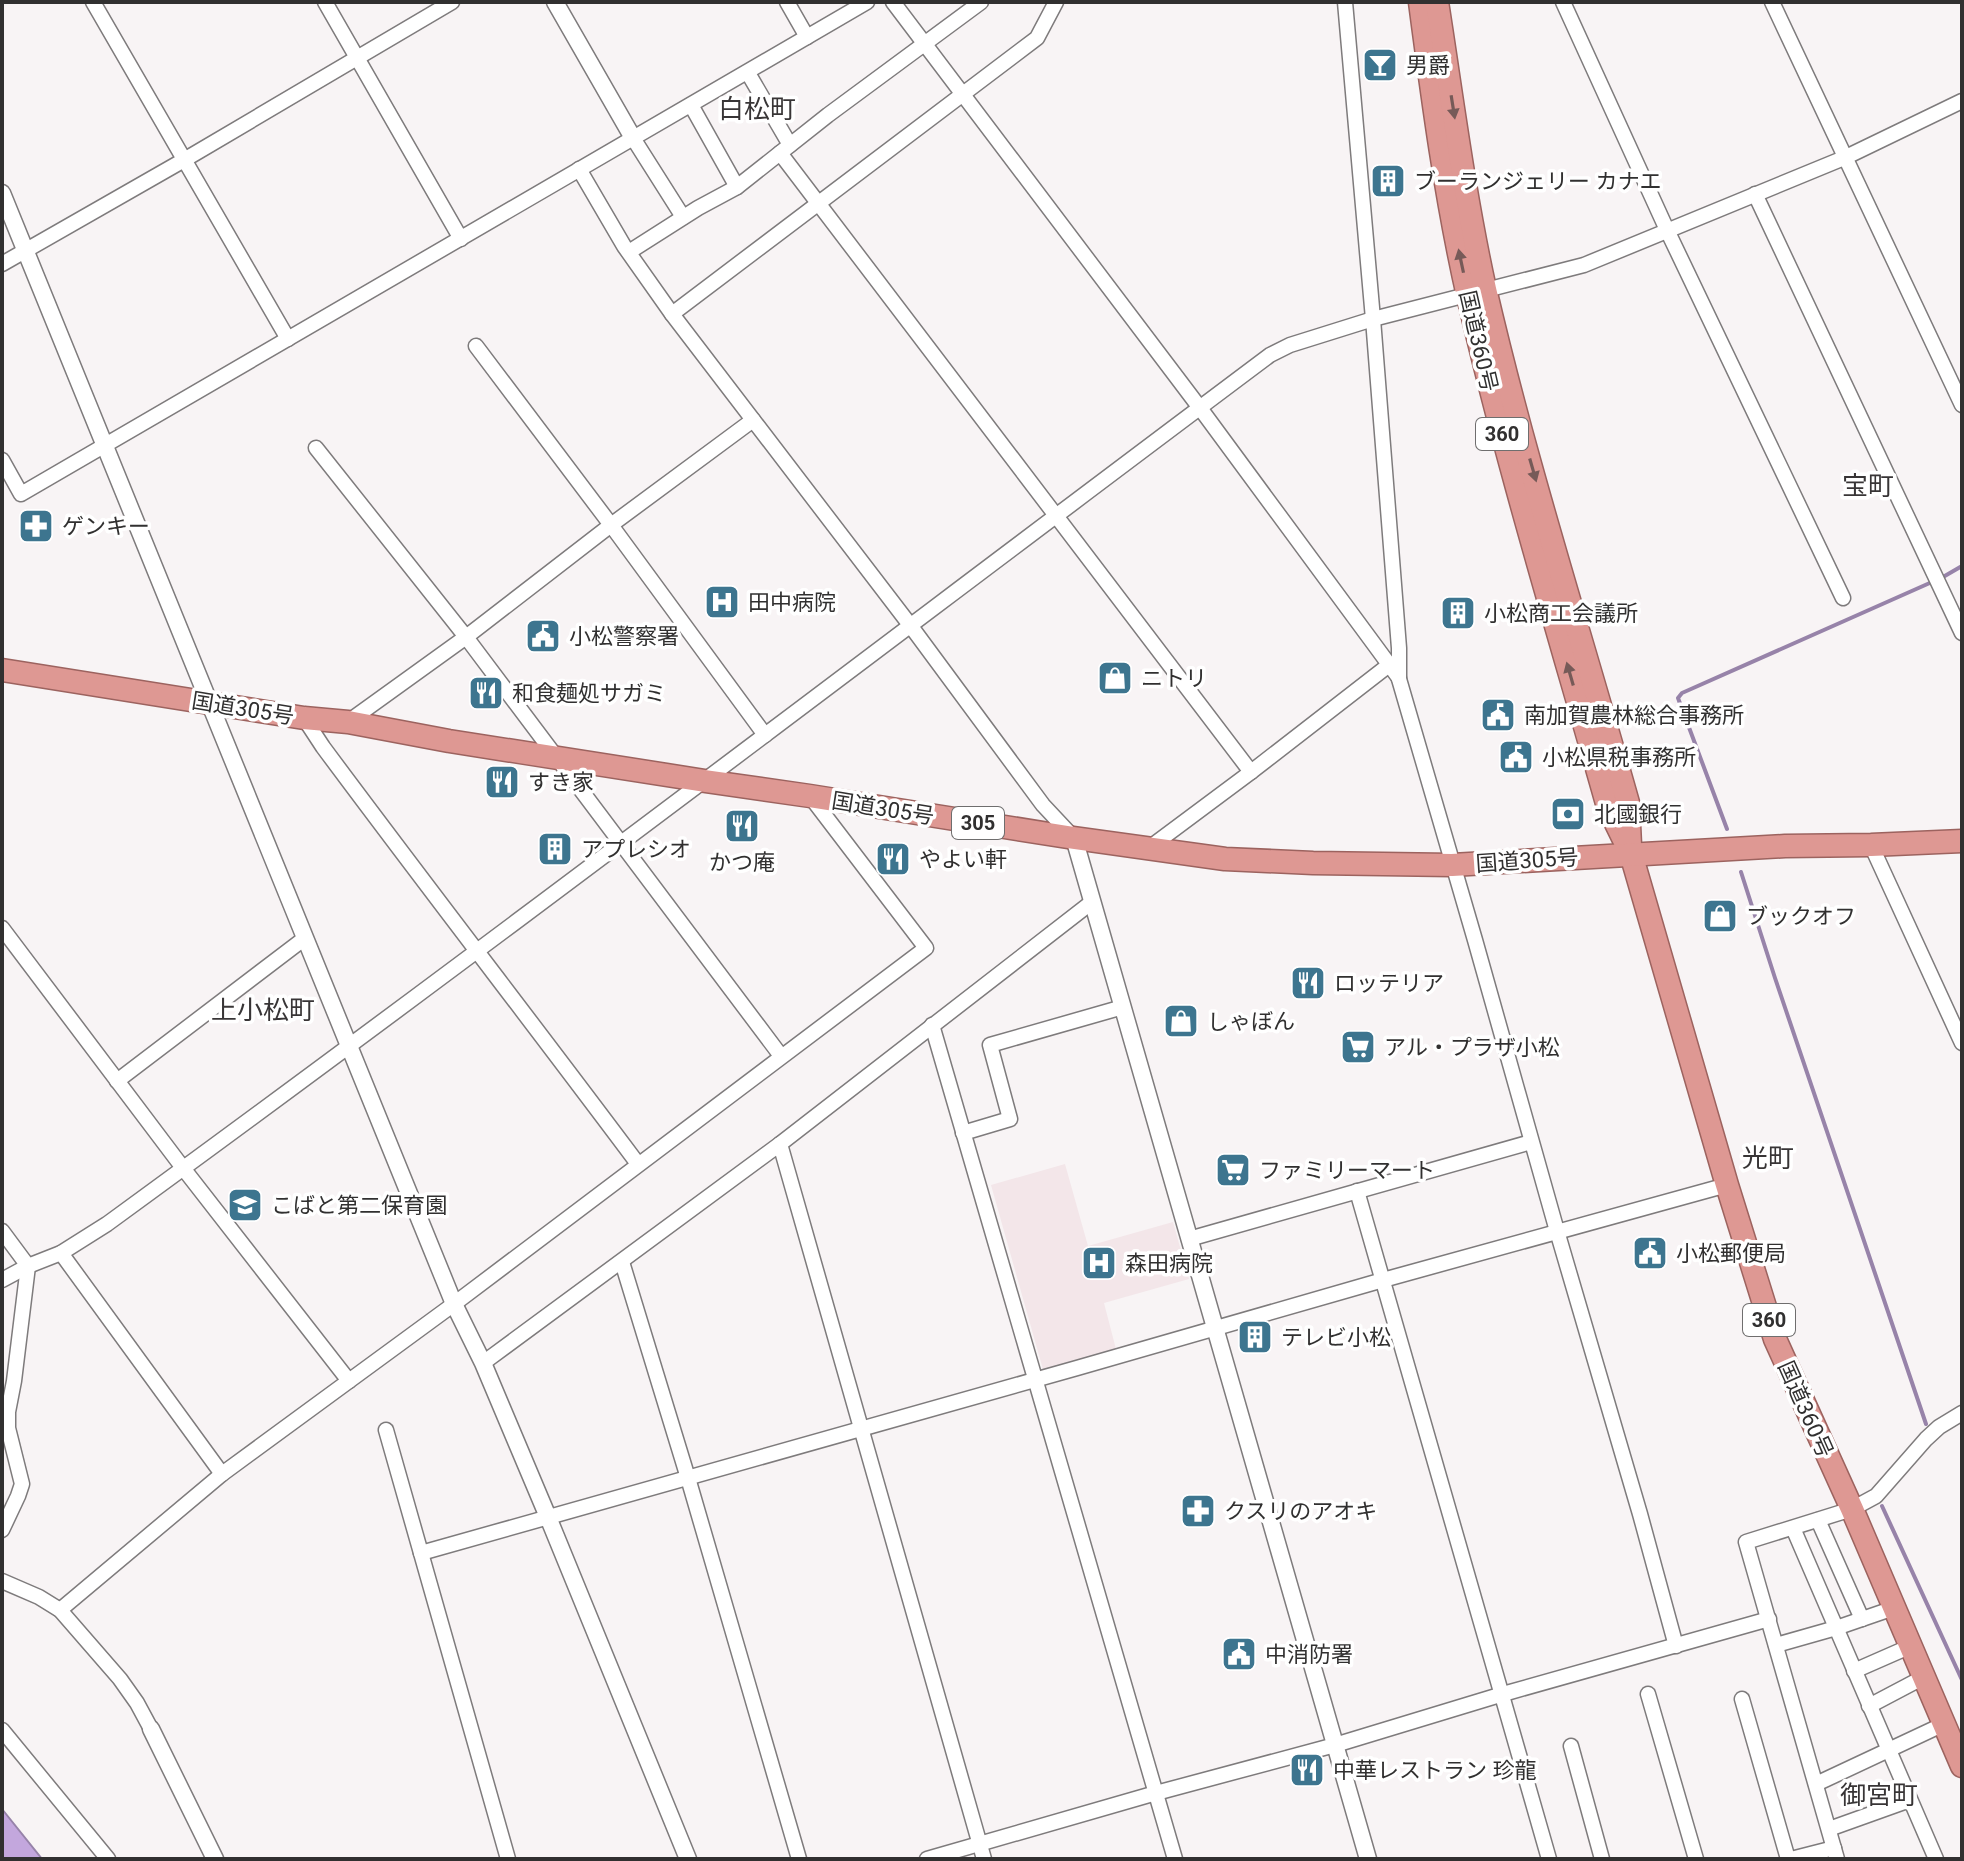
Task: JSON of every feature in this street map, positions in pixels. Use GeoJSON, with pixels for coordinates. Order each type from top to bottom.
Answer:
{"type":"FeatureCollection","features":[{"type":"Feature","properties":{"kind":"highway","name":"国道360号"},"geometry":{"type":"LineString","coordinates":[[1420,2],[1450,206],[1477,292]]}},
{"type":"Feature","properties":{"kind":"highway","name":"国道360号"},"geometry":{"type":"LineString","coordinates":[[1437,2],[1470,213],[1477,292],[1502,433],[1608,807],[1631,854],[1775,1339],[1962,1766]]}},
{"type":"Feature","properties":{"kind":"highway","name":"国道305号"},"geometry":{"type":"LineString","coordinates":[[2,670],[1225,859],[1452,865],[1785,846],[1962,841]]}},
{"type":"Feature","properties":{"kind":"street"},"geometry":{"type":"LineString","coordinates":[[93,2],[288,339]]}},
{"type":"Feature","properties":{"kind":"street"},"geometry":{"type":"LineString","coordinates":[[325,2],[461,239]]}},
{"type":"Feature","properties":{"kind":"street"},"geometry":{"type":"LineString","coordinates":[[2,264],[452,2]]}},
{"type":"Feature","properties":{"kind":"street"},"geometry":{"type":"LineString","coordinates":[[555,2],[633,138],[683,217]]}},
{"type":"Feature","properties":{"kind":"street"},"geometry":{"type":"LineString","coordinates":[[787,2],[807,37]]}},
{"type":"Feature","properties":{"kind":"street"},"geometry":{"type":"LineString","coordinates":[[2,460],[21,494],[867,2]]}},
{"type":"Feature","properties":{"kind":"street"},"geometry":{"type":"LineString","coordinates":[[893,2],[1200,408],[1399,679]]}},
{"type":"Feature","properties":{"kind":"street"},"geometry":{"type":"LineString","coordinates":[[629,252],[737,187],[981,2]]}},
{"type":"Feature","properties":{"kind":"street"},"geometry":{"type":"LineString","coordinates":[[672,314],[1037,38],[1056,2]]}},
{"type":"Feature","properties":{"kind":"street"},"geometry":{"type":"LineString","coordinates":[[1345,2],[1373,319],[1399,679],[1676,1646]]}},
{"type":"Feature","properties":{"kind":"street"},"geometry":{"type":"LineString","coordinates":[[1563,2],[1667,230],[1843,598]]}},
{"type":"Feature","properties":{"kind":"street"},"geometry":{"type":"LineString","coordinates":[[1772,2],[1962,405]]}},
{"type":"Feature","properties":{"kind":"street"},"geometry":{"type":"LineString","coordinates":[[748,73],[785,149],[819,205],[1251,772]]}},
{"type":"Feature","properties":{"kind":"street"},"geometry":{"type":"LineString","coordinates":[[2,1280],[61,1253],[107,1224],[705,781],[1270,355],[1290,345],[1373,319],[1584,265],[1844,158],[1962,101]]}},
{"type":"Feature","properties":{"kind":"street"},"geometry":{"type":"LineString","coordinates":[[691,105],[737,187]]}},
{"type":"Feature","properties":{"kind":"street"},"geometry":{"type":"LineString","coordinates":[[579,169],[601,209],[672,314],[910,625],[1043,805],[1074,838],[1368,1859]]}},
{"type":"Feature","properties":{"kind":"street"},"geometry":{"type":"LineString","coordinates":[[2,193],[454,1304],[483,1363],[548,1517],[688,1859]]}},
{"type":"Feature","properties":{"kind":"street"},"geometry":{"type":"LineString","coordinates":[[1755,194],[1962,633]]}},
{"type":"Feature","properties":{"kind":"street"},"geometry":{"type":"LineString","coordinates":[[476,346],[765,735]]}},
{"type":"Feature","properties":{"kind":"street"},"geometry":{"type":"LineString","coordinates":[[348,722],[753,420]]}},
{"type":"Feature","properties":{"kind":"street"},"geometry":{"type":"LineString","coordinates":[[316,448],[466,637],[781,1056]]}},
{"type":"Feature","properties":{"kind":"street"},"geometry":{"type":"LineString","coordinates":[[1149,848],[1389,665]]}},
{"type":"Feature","properties":{"kind":"street"},"geometry":{"type":"LineString","coordinates":[[304,718],[476,952],[638,1164]]}},
{"type":"Feature","properties":{"kind":"street"},"geometry":{"type":"LineString","coordinates":[[60,1610],[222,1474],[454,1304],[926,948],[810,796]]}},
{"type":"Feature","properties":{"kind":"street"},"geometry":{"type":"LineString","coordinates":[[1871,845],[1962,1043]]}},
{"type":"Feature","properties":{"kind":"street"},"geometry":{"type":"LineString","coordinates":[[483,1363],[780,1144],[1092,902]]}},
{"type":"Feature","properties":{"kind":"street"},"geometry":{"type":"LineString","coordinates":[[2,928],[349,1381]]}},
{"type":"Feature","properties":{"kind":"street"},"geometry":{"type":"LineString","coordinates":[[117,1081],[305,938]]}},
{"type":"Feature","properties":{"kind":"street"},"geometry":{"type":"LineString","coordinates":[[963,1133],[1010,1119],[990,1045],[1123,1007]]}},
{"type":"Feature","properties":{"kind":"street"},"geometry":{"type":"LineString","coordinates":[[932,1025],[1175,1859]]}},
{"type":"Feature","properties":{"kind":"street"},"geometry":{"type":"LineString","coordinates":[[1189,1239],[1531,1142]]}},
{"type":"Feature","properties":{"kind":"street"},"geometry":{"type":"LineString","coordinates":[[780,1144],[984,1859]]}},
{"type":"Feature","properties":{"kind":"street"},"geometry":{"type":"LineString","coordinates":[[421,1553],[1727,1185]]}},
{"type":"Feature","properties":{"kind":"street"},"geometry":{"type":"LineString","coordinates":[[1357,1191],[1549,1859]]}},
{"type":"Feature","properties":{"kind":"street"},"geometry":{"type":"LineString","coordinates":[[2,1231],[28,1266],[8,1412],[8,1428],[22,1484],[2,1530]]}},
{"type":"Feature","properties":{"kind":"street"},"geometry":{"type":"LineString","coordinates":[[61,1253],[222,1474]]}},
{"type":"Feature","properties":{"kind":"street"},"geometry":{"type":"LineString","coordinates":[[622,1262],[799,1859]]}},
{"type":"Feature","properties":{"kind":"street"},"geometry":{"type":"LineString","coordinates":[[1742,1699],[1790,1859],[1836,1853],[1746,1542],[1852,1509],[1876,1496],[1926,1439],[1962,1413]]}},
{"type":"Feature","properties":{"kind":"street"},"geometry":{"type":"LineString","coordinates":[[386,1430],[508,1859]]}},
{"type":"Feature","properties":{"kind":"street"},"geometry":{"type":"LineString","coordinates":[[1818,1520],[1862,1619]]}},
{"type":"Feature","properties":{"kind":"street"},"geometry":{"type":"LineString","coordinates":[[1793,1528],[1936,1859]]}},
{"type":"Feature","properties":{"kind":"street"},"geometry":{"type":"LineString","coordinates":[[2,1581],[60,1610],[120,1679],[151,1729],[215,1859]]}},
{"type":"Feature","properties":{"kind":"street"},"geometry":{"type":"LineString","coordinates":[[1776,1645],[1894,1608]]}},
{"type":"Feature","properties":{"kind":"street"},"geometry":{"type":"LineString","coordinates":[[927,1859],[1769,1619]]}},
{"type":"Feature","properties":{"kind":"street"},"geometry":{"type":"LineString","coordinates":[[1854,1671],[1911,1646]]}},
{"type":"Feature","properties":{"kind":"street"},"geometry":{"type":"LineString","coordinates":[[1869,1706],[1924,1677]]}},
{"type":"Feature","properties":{"kind":"street"},"geometry":{"type":"LineString","coordinates":[[1648,1694],[1696,1859]]}},
{"type":"Feature","properties":{"kind":"street"},"geometry":{"type":"LineString","coordinates":[[1816,1784],[1944,1724]]}},
{"type":"Feature","properties":{"kind":"street"},"geometry":{"type":"LineString","coordinates":[[2,1730],[108,1859]]}},
{"type":"Feature","properties":{"kind":"street"},"geometry":{"type":"LineString","coordinates":[[1571,1746],[1602,1859]]}},
{"type":"Feature","properties":{"kind":"street"},"geometry":{"type":"LineString","coordinates":[[1829,1829],[1910,1800]]}},
{"type":"Feature","properties":{"kind":"shaded area","name":"森田病院"},"geometry":{"type":"Polygon","coordinates":[[[1065,1164],[1088,1246],[1173,1222],[1189,1279],[1104,1303],[1117,1353],[1044,1373],[991,1185],[1065,1164]]]}},
{"type":"Feature","properties":{"kind":"shaded area"},"geometry":{"type":"Polygon","coordinates":[[[2,1809],[42,1859],[2,1859],[2,1809]]]}},
{"type":"Feature","properties":{"kind":"waterway"},"geometry":{"type":"LineString","coordinates":[[1943,577],[1962,566]]}},
{"type":"Feature","properties":{"kind":"waterway"},"geometry":{"type":"LineString","coordinates":[[1727,829],[1678,698],[1682,693],[1932,582]]}},
{"type":"Feature","properties":{"kind":"waterway"},"geometry":{"type":"LineString","coordinates":[[1741,872],[1926,1424]]}},
{"type":"Feature","properties":{"kind":"waterway"},"geometry":{"type":"LineString","coordinates":[[1882,1506],[1962,1680]]}},
{"type":"Feature","properties":{"kind":"place","name":"男爵"},"geometry":{"type":"Point","coordinates":[1380,65]}},
{"type":"Feature","properties":{"kind":"place","name":"ブーランジェリー カナエ"},"geometry":{"type":"Point","coordinates":[1388,181]}},
{"type":"Feature","properties":{"kind":"place","name":"ゲンキー"},"geometry":{"type":"Point","coordinates":[36,526]}},
{"type":"Feature","properties":{"kind":"place","name":"田中病院"},"geometry":{"type":"Point","coordinates":[722,602]}},
{"type":"Feature","properties":{"kind":"place","name":"小松商工会議所"},"geometry":{"type":"Point","coordinates":[1458,613]}},
{"type":"Feature","properties":{"kind":"place","name":"小松警察署"},"geometry":{"type":"Point","coordinates":[543,636]}},
{"type":"Feature","properties":{"kind":"place","name":"ニトリ"},"geometry":{"type":"Point","coordinates":[1115,678]}},
{"type":"Feature","properties":{"kind":"place","name":"和食麺処サガミ"},"geometry":{"type":"Point","coordinates":[486,693]}},
{"type":"Feature","properties":{"kind":"place","name":"南加賀農林総合事務所"},"geometry":{"type":"Point","coordinates":[1498,715]}},
{"type":"Feature","properties":{"kind":"place","name":"小松県税事務所"},"geometry":{"type":"Point","coordinates":[1516,757]}},
{"type":"Feature","properties":{"kind":"place","name":"すき家"},"geometry":{"type":"Point","coordinates":[502,782]}},
{"type":"Feature","properties":{"kind":"place","name":"北國銀行"},"geometry":{"type":"Point","coordinates":[1568,814]}},
{"type":"Feature","properties":{"kind":"place","name":"かつ庵"},"geometry":{"type":"Point","coordinates":[742,826]}},
{"type":"Feature","properties":{"kind":"place","name":"アプレシオ"},"geometry":{"type":"Point","coordinates":[555,849]}},
{"type":"Feature","properties":{"kind":"place","name":"やよい軒"},"geometry":{"type":"Point","coordinates":[893,859]}},
{"type":"Feature","properties":{"kind":"place","name":"ブックオフ"},"geometry":{"type":"Point","coordinates":[1720,916]}},
{"type":"Feature","properties":{"kind":"place","name":"ロッテリア"},"geometry":{"type":"Point","coordinates":[1308,983]}},
{"type":"Feature","properties":{"kind":"place","name":"しゃぼん"},"geometry":{"type":"Point","coordinates":[1181,1021]}},
{"type":"Feature","properties":{"kind":"place","name":"アル・プラザ小松"},"geometry":{"type":"Point","coordinates":[1358,1047]}},
{"type":"Feature","properties":{"kind":"place","name":"ファミリーマート"},"geometry":{"type":"Point","coordinates":[1233,1170]}},
{"type":"Feature","properties":{"kind":"place","name":"こばと第二保育園"},"geometry":{"type":"Point","coordinates":[245,1205]}},
{"type":"Feature","properties":{"kind":"place","name":"小松郵便局"},"geometry":{"type":"Point","coordinates":[1650,1253]}},
{"type":"Feature","properties":{"kind":"place","name":"森田病院"},"geometry":{"type":"Point","coordinates":[1099,1263]}},
{"type":"Feature","properties":{"kind":"place","name":"テレビ小松"},"geometry":{"type":"Point","coordinates":[1255,1337]}},
{"type":"Feature","properties":{"kind":"place","name":"クスリのアオキ"},"geometry":{"type":"Point","coordinates":[1198,1511]}},
{"type":"Feature","properties":{"kind":"place","name":"中消防署"},"geometry":{"type":"Point","coordinates":[1239,1654]}},
{"type":"Feature","properties":{"kind":"place","name":"中華レストラン 珍龍"},"geometry":{"type":"Point","coordinates":[1307,1770]}},
{"type":"Feature","properties":{"kind":"district","name":"白松町"},"geometry":{"type":"Point","coordinates":[757,109]}},
{"type":"Feature","properties":{"kind":"district","name":"宝町"},"geometry":{"type":"Point","coordinates":[1868,486]}},
{"type":"Feature","properties":{"kind":"district","name":"上小松町"},"geometry":{"type":"Point","coordinates":[263,1010]}},
{"type":"Feature","properties":{"kind":"district","name":"光町"},"geometry":{"type":"Point","coordinates":[1768,1158]}},
{"type":"Feature","properties":{"kind":"district","name":"御宮町"},"geometry":{"type":"Point","coordinates":[1879,1795]}}]}
